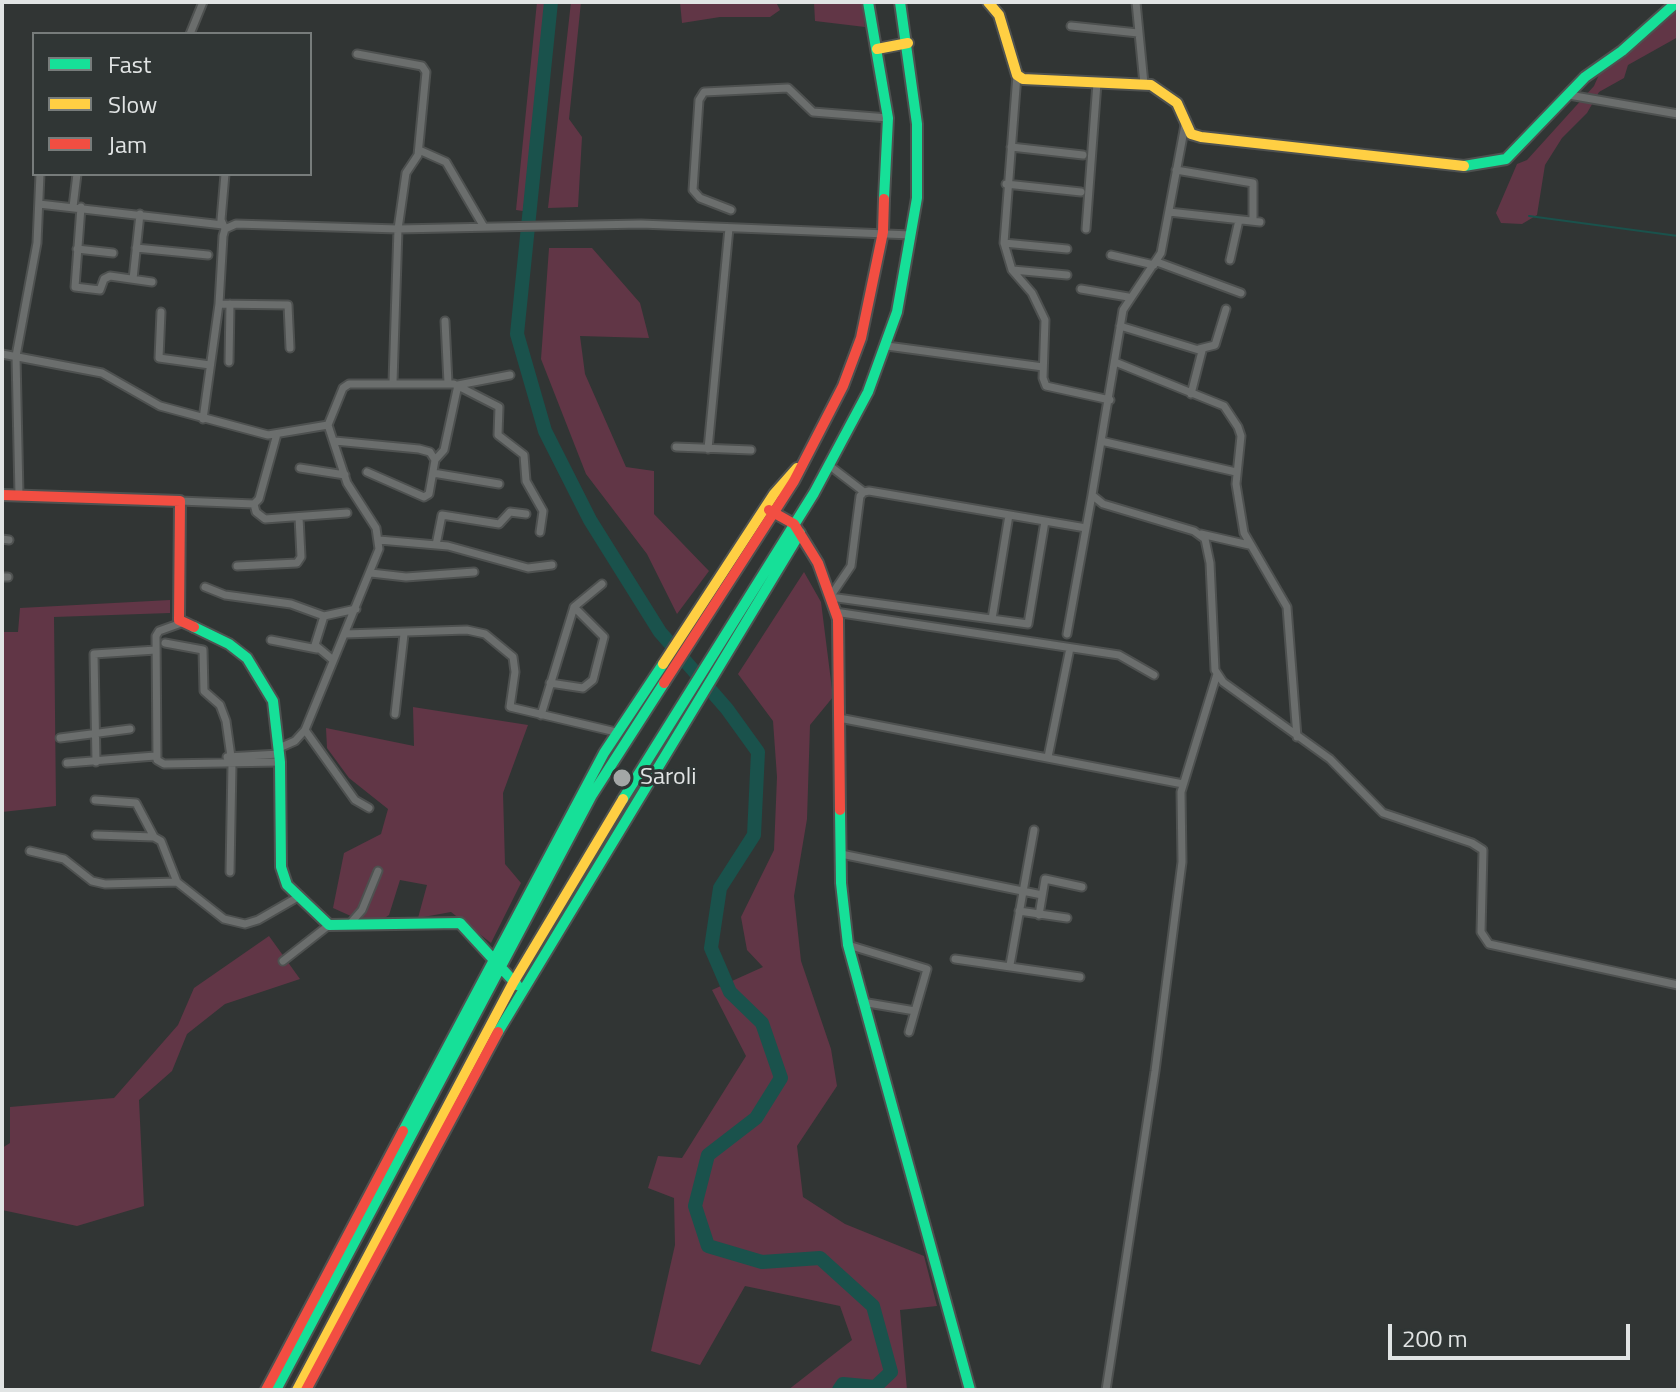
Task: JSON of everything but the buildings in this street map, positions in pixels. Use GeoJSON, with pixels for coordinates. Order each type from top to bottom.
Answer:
{"type":"FeatureCollection","features":[{"type":"Feature","properties":{"kind":"main road"},"geometry":{"type":"LineString","coordinates":[[276,1390],[616,732],[811,452],[861,338],[883,232],[888,118],[868,2]]}},
{"type":"Feature","properties":{"kind":"main road"},"geometry":{"type":"LineString","coordinates":[[297,1390],[517,986],[797,528],[868,392],[887,346],[913,236],[917,124],[900,2]]}},
{"type":"Feature","properties":{"kind":"main road"},"geometry":{"type":"LineString","coordinates":[[988,2],[999,15],[1017,75],[1029,81],[1144,84],[1167,93],[1177,103],[1191,134],[1201,137],[1406,162],[1486,165],[1506,159],[1523,145],[1585,77],[1622,51],[1677,2]]}},
{"type":"Feature","properties":{"kind":"main road"},"geometry":{"type":"LineString","coordinates":[[877,49],[908,43]]}},
{"type":"Feature","properties":{"kind":"main road"},"geometry":{"type":"LineString","coordinates":[[2,495],[180,501],[179,620],[229,644],[257,670],[273,701],[280,755],[281,867],[287,885],[326,922],[346,927],[452,921],[466,928],[495,965],[517,986]]}},
{"type":"Feature","properties":{"kind":"main road"},"geometry":{"type":"LineString","coordinates":[[769,510],[797,528],[818,563],[835,612],[841,854],[848,945],[861,1002],[970,1390]]}},
{"type":"Feature","properties":{"kind":"main road"},"geometry":{"type":"LineString","coordinates":[[266,1390],[495,965],[592,795],[704,623],[769,510]]}},
{"type":"Feature","properties":{"kind":"main road"},"geometry":{"type":"LineString","coordinates":[[306,1390],[517,986]]}},
{"type":"Feature","properties":{"kind":"street"},"geometry":{"type":"LineString","coordinates":[[191,32],[203,2]]}},
{"type":"Feature","properties":{"kind":"street"},"geometry":{"type":"LineString","coordinates":[[1136,2],[1144,84]]}},
{"type":"Feature","properties":{"kind":"street"},"geometry":{"type":"LineString","coordinates":[[1071,26],[1138,33]]}},
{"type":"Feature","properties":{"kind":"street"},"geometry":{"type":"LineString","coordinates":[[357,54],[424,68],[419,150],[406,173],[398,229],[393,382]]}},
{"type":"Feature","properties":{"kind":"street"},"geometry":{"type":"LineString","coordinates":[[1017,75],[1006,184],[1004,243],[1012,270],[1032,293],[1045,320],[1043,378],[1051,389],[1110,400]]}},
{"type":"Feature","properties":{"kind":"street"},"geometry":{"type":"LineString","coordinates":[[1086,229],[1097,83]]}},
{"type":"Feature","properties":{"kind":"street"},"geometry":{"type":"LineString","coordinates":[[731,210],[700,198],[693,190],[699,100],[704,92],[788,88],[813,112],[888,118]]}},
{"type":"Feature","properties":{"kind":"street"},"geometry":{"type":"LineString","coordinates":[[1569,95],[1678,114]]}},
{"type":"Feature","properties":{"kind":"street"},"geometry":{"type":"LineString","coordinates":[[1067,634],[1110,400],[1120,326],[1128,297],[1155,263],[1169,212],[1185,125]]}},
{"type":"Feature","properties":{"kind":"street"},"geometry":{"type":"LineString","coordinates":[[1011,147],[1083,155]]}},
{"type":"Feature","properties":{"kind":"street"},"geometry":{"type":"LineString","coordinates":[[419,150],[446,162],[484,227]]}},
{"type":"Feature","properties":{"kind":"street"},"geometry":{"type":"LineString","coordinates":[[1169,212],[1257,222],[1253,183],[1176,170]]}},
{"type":"Feature","properties":{"kind":"street"},"geometry":{"type":"LineString","coordinates":[[19,495],[16,356],[37,243],[40,176]]}},
{"type":"Feature","properties":{"kind":"street"},"geometry":{"type":"LineString","coordinates":[[77,176],[74,285],[77,289],[100,290],[107,276],[152,282]]}},
{"type":"Feature","properties":{"kind":"street"},"geometry":{"type":"LineString","coordinates":[[203,419],[219,304],[225,176]]}},
{"type":"Feature","properties":{"kind":"street"},"geometry":{"type":"LineString","coordinates":[[1006,184],[1081,192]]}},
{"type":"Feature","properties":{"kind":"street"},"geometry":{"type":"LineString","coordinates":[[39,204],[140,214],[224,227],[236,224],[398,229],[569,224],[883,232],[913,236]]}},
{"type":"Feature","properties":{"kind":"street"},"geometry":{"type":"LineString","coordinates":[[133,279],[140,214]]}},
{"type":"Feature","properties":{"kind":"street"},"geometry":{"type":"LineString","coordinates":[[1230,260],[1239,220]]}},
{"type":"Feature","properties":{"kind":"street"},"geometry":{"type":"LineString","coordinates":[[708,449],[729,228]]}},
{"type":"Feature","properties":{"kind":"street"},"geometry":{"type":"LineString","coordinates":[[1004,243],[1067,249]]}},
{"type":"Feature","properties":{"kind":"street"},"geometry":{"type":"LineString","coordinates":[[136,248],[208,255]]}},
{"type":"Feature","properties":{"kind":"street"},"geometry":{"type":"LineString","coordinates":[[77,249],[113,253]]}},
{"type":"Feature","properties":{"kind":"street"},"geometry":{"type":"LineString","coordinates":[[1111,255],[1155,263],[1241,293]]}},
{"type":"Feature","properties":{"kind":"street"},"geometry":{"type":"LineString","coordinates":[[1012,270],[1067,275]]}},
{"type":"Feature","properties":{"kind":"street"},"geometry":{"type":"LineString","coordinates":[[1081,289],[1128,297]]}},
{"type":"Feature","properties":{"kind":"street"},"geometry":{"type":"LineString","coordinates":[[219,304],[288,305],[290,348]]}},
{"type":"Feature","properties":{"kind":"street"},"geometry":{"type":"LineString","coordinates":[[229,362],[230,304]]}},
{"type":"Feature","properties":{"kind":"street"},"geometry":{"type":"LineString","coordinates":[[1120,326],[1199,349],[1215,345],[1226,309]]}},
{"type":"Feature","properties":{"kind":"street"},"geometry":{"type":"LineString","coordinates":[[161,312],[159,358],[210,365]]}},
{"type":"Feature","properties":{"kind":"street"},"geometry":{"type":"LineString","coordinates":[[445,321],[448,383]]}},
{"type":"Feature","properties":{"kind":"street"},"geometry":{"type":"LineString","coordinates":[[887,346],[1043,367]]}},
{"type":"Feature","properties":{"kind":"street"},"geometry":{"type":"LineString","coordinates":[[1191,394],[1203,355],[1199,349]]}},
{"type":"Feature","properties":{"kind":"street"},"geometry":{"type":"LineString","coordinates":[[2,354],[102,373],[124,382],[149,401],[251,432],[277,434],[328,425]]}},
{"type":"Feature","properties":{"kind":"street"},"geometry":{"type":"LineString","coordinates":[[1115,362],[1224,406],[1238,427],[1241,436],[1236,472],[1249,545],[1287,607],[1297,737]]}},
{"type":"Feature","properties":{"kind":"street"},"geometry":{"type":"LineString","coordinates":[[458,385],[510,375]]}},
{"type":"Feature","properties":{"kind":"street"},"geometry":{"type":"LineString","coordinates":[[67,763],[155,756],[164,764],[218,762],[280,755],[305,730],[371,573],[379,540],[345,475],[328,425],[343,388],[358,381],[448,383],[458,385],[499,407],[498,435],[524,455],[526,481],[543,511],[540,532]]}},
{"type":"Feature","properties":{"kind":"street"},"geometry":{"type":"LineString","coordinates":[[367,472],[424,497],[429,494],[435,460],[444,450],[458,385]]}},
{"type":"Feature","properties":{"kind":"street"},"geometry":{"type":"LineString","coordinates":[[180,501],[254,504],[259,499],[277,434]]}},
{"type":"Feature","properties":{"kind":"street"},"geometry":{"type":"LineString","coordinates":[[335,441],[419,449],[430,452],[435,460]]}},
{"type":"Feature","properties":{"kind":"street"},"geometry":{"type":"LineString","coordinates":[[1101,441],[1236,472]]}},
{"type":"Feature","properties":{"kind":"street"},"geometry":{"type":"LineString","coordinates":[[676,447],[751,450]]}},
{"type":"Feature","properties":{"kind":"street"},"geometry":{"type":"LineString","coordinates":[[830,466],[864,492],[1086,528]]}},
{"type":"Feature","properties":{"kind":"street"},"geometry":{"type":"LineString","coordinates":[[300,468],[345,475]]}},
{"type":"Feature","properties":{"kind":"street"},"geometry":{"type":"LineString","coordinates":[[433,473],[499,484]]}},
{"type":"Feature","properties":{"kind":"street"},"geometry":{"type":"LineString","coordinates":[[864,492],[860,496],[851,566],[830,597],[1028,624],[1045,521]]}},
{"type":"Feature","properties":{"kind":"street"},"geometry":{"type":"LineString","coordinates":[[1092,495],[1103,504],[1249,545]]}},
{"type":"Feature","properties":{"kind":"street"},"geometry":{"type":"LineString","coordinates":[[254,504],[256,512],[265,519],[347,513]]}},
{"type":"Feature","properties":{"kind":"street"},"geometry":{"type":"LineString","coordinates":[[436,545],[442,515],[499,524],[510,512],[526,514]]}},
{"type":"Feature","properties":{"kind":"street"},"geometry":{"type":"LineString","coordinates":[[992,619],[1009,515]]}},
{"type":"Feature","properties":{"kind":"street"},"geometry":{"type":"LineString","coordinates":[[237,566],[297,563],[301,557],[299,517]]}},
{"type":"Feature","properties":{"kind":"street"},"geometry":{"type":"LineString","coordinates":[[1106,1390],[1183,853],[1183,784],[1219,678],[1210,563],[1201,534]]}},
{"type":"Feature","properties":{"kind":"street"},"geometry":{"type":"LineString","coordinates":[[379,540],[436,545],[528,568],[552,565]]}},
{"type":"Feature","properties":{"kind":"street"},"geometry":{"type":"LineString","coordinates":[[371,573],[406,577],[474,572]]}},
{"type":"Feature","properties":{"kind":"street"},"geometry":{"type":"LineString","coordinates":[[537,715],[574,607],[602,584]]}},
{"type":"Feature","properties":{"kind":"street"},"geometry":{"type":"LineString","coordinates":[[205,587],[225,595],[291,604],[324,616],[356,609]]}},
{"type":"Feature","properties":{"kind":"street"},"geometry":{"type":"LineString","coordinates":[[550,683],[583,688],[593,680],[604,637],[574,607]]}},
{"type":"Feature","properties":{"kind":"street"},"geometry":{"type":"LineString","coordinates":[[835,612],[1119,655],[1154,675]]}},
{"type":"Feature","properties":{"kind":"street"},"geometry":{"type":"LineString","coordinates":[[317,649],[315,641],[324,616]]}},
{"type":"Feature","properties":{"kind":"street"},"geometry":{"type":"LineString","coordinates":[[155,756],[159,631],[184,622]]}},
{"type":"Feature","properties":{"kind":"street"},"geometry":{"type":"LineString","coordinates":[[345,634],[467,630],[485,634],[513,657],[515,672],[509,702],[516,710],[616,732]]}},
{"type":"Feature","properties":{"kind":"street"},"geometry":{"type":"LineString","coordinates":[[395,714],[404,634]]}},
{"type":"Feature","properties":{"kind":"street"},"geometry":{"type":"LineString","coordinates":[[271,640],[317,649],[333,660]]}},
{"type":"Feature","properties":{"kind":"street"},"geometry":{"type":"LineString","coordinates":[[165,643],[203,650],[204,691],[220,705],[231,760],[230,872]]}},
{"type":"Feature","properties":{"kind":"street"},"geometry":{"type":"LineString","coordinates":[[1048,757],[1070,648]]}},
{"type":"Feature","properties":{"kind":"street"},"geometry":{"type":"LineString","coordinates":[[96,762],[94,654],[156,650]]}},
{"type":"Feature","properties":{"kind":"street"},"geometry":{"type":"LineString","coordinates":[[1219,678],[1350,776],[1383,813],[1483,850],[1481,932],[1489,944],[1678,985]]}},
{"type":"Feature","properties":{"kind":"street"},"geometry":{"type":"LineString","coordinates":[[839,718],[1183,784]]}},
{"type":"Feature","properties":{"kind":"street"},"geometry":{"type":"LineString","coordinates":[[60,738],[130,729]]}},
{"type":"Feature","properties":{"kind":"street"},"geometry":{"type":"LineString","coordinates":[[305,730],[355,800],[369,808]]}},
{"type":"Feature","properties":{"kind":"street"},"geometry":{"type":"LineString","coordinates":[[95,800],[136,803],[154,837],[166,847],[177,882],[224,919],[245,924],[298,897]]}},
{"type":"Feature","properties":{"kind":"street"},"geometry":{"type":"LineString","coordinates":[[1010,965],[1034,830]]}},
{"type":"Feature","properties":{"kind":"street"},"geometry":{"type":"LineString","coordinates":[[96,835],[154,837]]}},
{"type":"Feature","properties":{"kind":"street"},"geometry":{"type":"LineString","coordinates":[[30,851],[64,859],[92,881],[105,884],[177,882]]}},
{"type":"Feature","properties":{"kind":"street"},"geometry":{"type":"LineString","coordinates":[[841,854],[1042,895]]}},
{"type":"Feature","properties":{"kind":"street"},"geometry":{"type":"LineString","coordinates":[[346,927],[362,910],[378,871]]}},
{"type":"Feature","properties":{"kind":"street"},"geometry":{"type":"LineString","coordinates":[[1039,915],[1045,879],[1082,887]]}},
{"type":"Feature","properties":{"kind":"street"},"geometry":{"type":"LineString","coordinates":[[1019,911],[1067,918]]}},
{"type":"Feature","properties":{"kind":"street"},"geometry":{"type":"LineString","coordinates":[[283,961],[326,922]]}},
{"type":"Feature","properties":{"kind":"street"},"geometry":{"type":"LineString","coordinates":[[848,945],[927,969],[909,1032]]}},
{"type":"Feature","properties":{"kind":"street"},"geometry":{"type":"LineString","coordinates":[[955,959],[1080,977]]}},
{"type":"Feature","properties":{"kind":"street"},"geometry":{"type":"LineString","coordinates":[[861,1002],[915,1011]]}},
{"type":"Feature","properties":{"kind":"shaded area"},"geometry":{"type":"Polygon","coordinates":[[[537,2],[547,2],[546,24],[523,211],[516,210],[537,2]]]}},
{"type":"Feature","properties":{"kind":"shaded area"},"geometry":{"type":"Polygon","coordinates":[[[571,2],[581,2],[569,119],[582,137],[578,207],[548,208],[571,2]]]}},
{"type":"Feature","properties":{"kind":"shaded area"},"geometry":{"type":"Polygon","coordinates":[[[680,2],[776,2],[780,10],[770,17],[720,17],[682,23],[680,2]]]}},
{"type":"Feature","properties":{"kind":"shaded area"},"geometry":{"type":"Polygon","coordinates":[[[814,2],[862,2],[865,27],[815,21],[814,2]]]}},
{"type":"Feature","properties":{"kind":"shaded area"},"geometry":{"type":"Polygon","coordinates":[[[1678,5],[1678,37],[1628,65],[1624,78],[1599,92],[1587,113],[1562,138],[1545,165],[1537,215],[1522,224],[1501,223],[1496,213],[1517,164],[1527,160],[1594,86],[1601,70],[1678,5]]]}},
{"type":"Feature","properties":{"kind":"shaded area"},"geometry":{"type":"Polygon","coordinates":[[[549,248],[592,248],[640,303],[649,338],[580,336],[585,374],[626,467],[654,471],[654,514],[709,571],[677,614],[647,554],[586,474],[541,359],[549,248]]]}},
{"type":"Feature","properties":{"kind":"shaded area"},"geometry":{"type":"Polygon","coordinates":[[[804,572],[821,602],[833,697],[810,725],[807,819],[794,896],[801,961],[831,1049],[837,1086],[797,1146],[803,1197],[845,1224],[924,1256],[937,1306],[900,1310],[907,1390],[788,1390],[852,1340],[840,1306],[745,1286],[700,1365],[651,1351],[675,1245],[674,1198],[648,1188],[658,1156],[682,1158],[746,1056],[712,990],[763,967],[747,950],[741,917],[774,850],[777,777],[773,721],[738,674],[804,572]]]}},
{"type":"Feature","properties":{"kind":"shaded area"},"geometry":{"type":"Polygon","coordinates":[[[170,600],[170,613],[54,617],[56,806],[2,812],[2,632],[18,632],[20,608],[170,600]]]}},
{"type":"Feature","properties":{"kind":"shaded area"},"geometry":{"type":"Polygon","coordinates":[[[413,707],[528,725],[503,793],[505,864],[521,883],[491,943],[451,912],[418,918],[427,885],[400,880],[389,915],[373,926],[333,908],[344,853],[381,834],[388,809],[349,778],[327,748],[326,728],[414,746],[413,707]]]}},
{"type":"Feature","properties":{"kind":"shaded area"},"geometry":{"type":"Polygon","coordinates":[[[269,936],[300,979],[225,1004],[187,1034],[172,1071],[139,1100],[144,1206],[77,1226],[2,1210],[2,1148],[10,1143],[10,1107],[114,1098],[178,1025],[194,988],[269,936]]]}},
{"type":"Feature","properties":{"kind":"waterway"},"geometry":{"type":"LineString","coordinates":[[551,2],[517,334],[545,431],[590,520],[660,632],[727,709],[758,752],[754,835],[720,888],[711,948],[730,992],[762,1023],[781,1078],[756,1118],[708,1155],[695,1206],[708,1246],[762,1262],[820,1258],[873,1306],[891,1372],[875,1387],[843,1384],[839,1390]]}},
{"type":"Feature","properties":{"kind":"waterway"},"geometry":{"type":"LineString","coordinates":[[1529,216],[1678,236]]}},
{"type":"Feature","properties":{"kind":"traffic: fast"},"geometry":{"type":"LineString","coordinates":[[868,2],[888,118],[884,199]]}},
{"type":"Feature","properties":{"kind":"traffic: fast"},"geometry":{"type":"LineString","coordinates":[[623,799],[814,493],[868,392],[897,312],[917,198],[917,124],[900,2]]}},
{"type":"Feature","properties":{"kind":"traffic: fast"},"geometry":{"type":"LineString","coordinates":[[1464,166],[1506,159],[1585,77],[1622,51],[1677,2]]}},
{"type":"Feature","properties":{"kind":"traffic: fast"},"geometry":{"type":"LineString","coordinates":[[498,1032],[800,533]]}},
{"type":"Feature","properties":{"kind":"traffic: fast"},"geometry":{"type":"LineString","coordinates":[[194,627],[229,644],[247,658],[273,701],[280,762],[281,867],[287,885],[329,925],[460,923],[517,985]]}},
{"type":"Feature","properties":{"kind":"traffic: fast"},"geometry":{"type":"LineString","coordinates":[[403,1131],[604,753],[663,664]]}},
{"type":"Feature","properties":{"kind":"traffic: fast"},"geometry":{"type":"LineString","coordinates":[[276,1390],[592,795],[664,683]]}},
{"type":"Feature","properties":{"kind":"traffic: fast"},"geometry":{"type":"LineString","coordinates":[[840,810],[841,883],[848,945],[970,1390]]}},
{"type":"Feature","properties":{"kind":"traffic: slow"},"geometry":{"type":"LineString","coordinates":[[988,2],[999,15],[1017,75],[1023,79],[1151,85],[1177,103],[1191,134],[1201,137],[1464,166]]}},
{"type":"Feature","properties":{"kind":"traffic: slow"},"geometry":{"type":"LineString","coordinates":[[877,49],[908,43]]}},
{"type":"Feature","properties":{"kind":"traffic: slow"},"geometry":{"type":"LineString","coordinates":[[663,664],[774,494],[797,468]]}},
{"type":"Feature","properties":{"kind":"traffic: slow"},"geometry":{"type":"LineString","coordinates":[[297,1390],[513,983],[623,799]]}},
{"type":"Feature","properties":{"kind":"traffic: jam"},"geometry":{"type":"LineString","coordinates":[[664,683],[794,481],[843,386],[861,338],[883,232],[884,199]]}},
{"type":"Feature","properties":{"kind":"traffic: jam"},"geometry":{"type":"LineString","coordinates":[[2,495],[180,501],[179,620],[194,627]]}},
{"type":"Feature","properties":{"kind":"traffic: jam"},"geometry":{"type":"LineString","coordinates":[[769,510],[794,524],[818,563],[838,619],[840,810]]}},
{"type":"Feature","properties":{"kind":"traffic: jam"},"geometry":{"type":"LineString","coordinates":[[306,1390],[498,1032]]}},
{"type":"Feature","properties":{"kind":"traffic: jam"},"geometry":{"type":"LineString","coordinates":[[266,1390],[403,1131]]}},
{"type":"Feature","properties":{"kind":"place","name":"Saroli"},"geometry":{"type":"Point","coordinates":[622,778]}}]}
